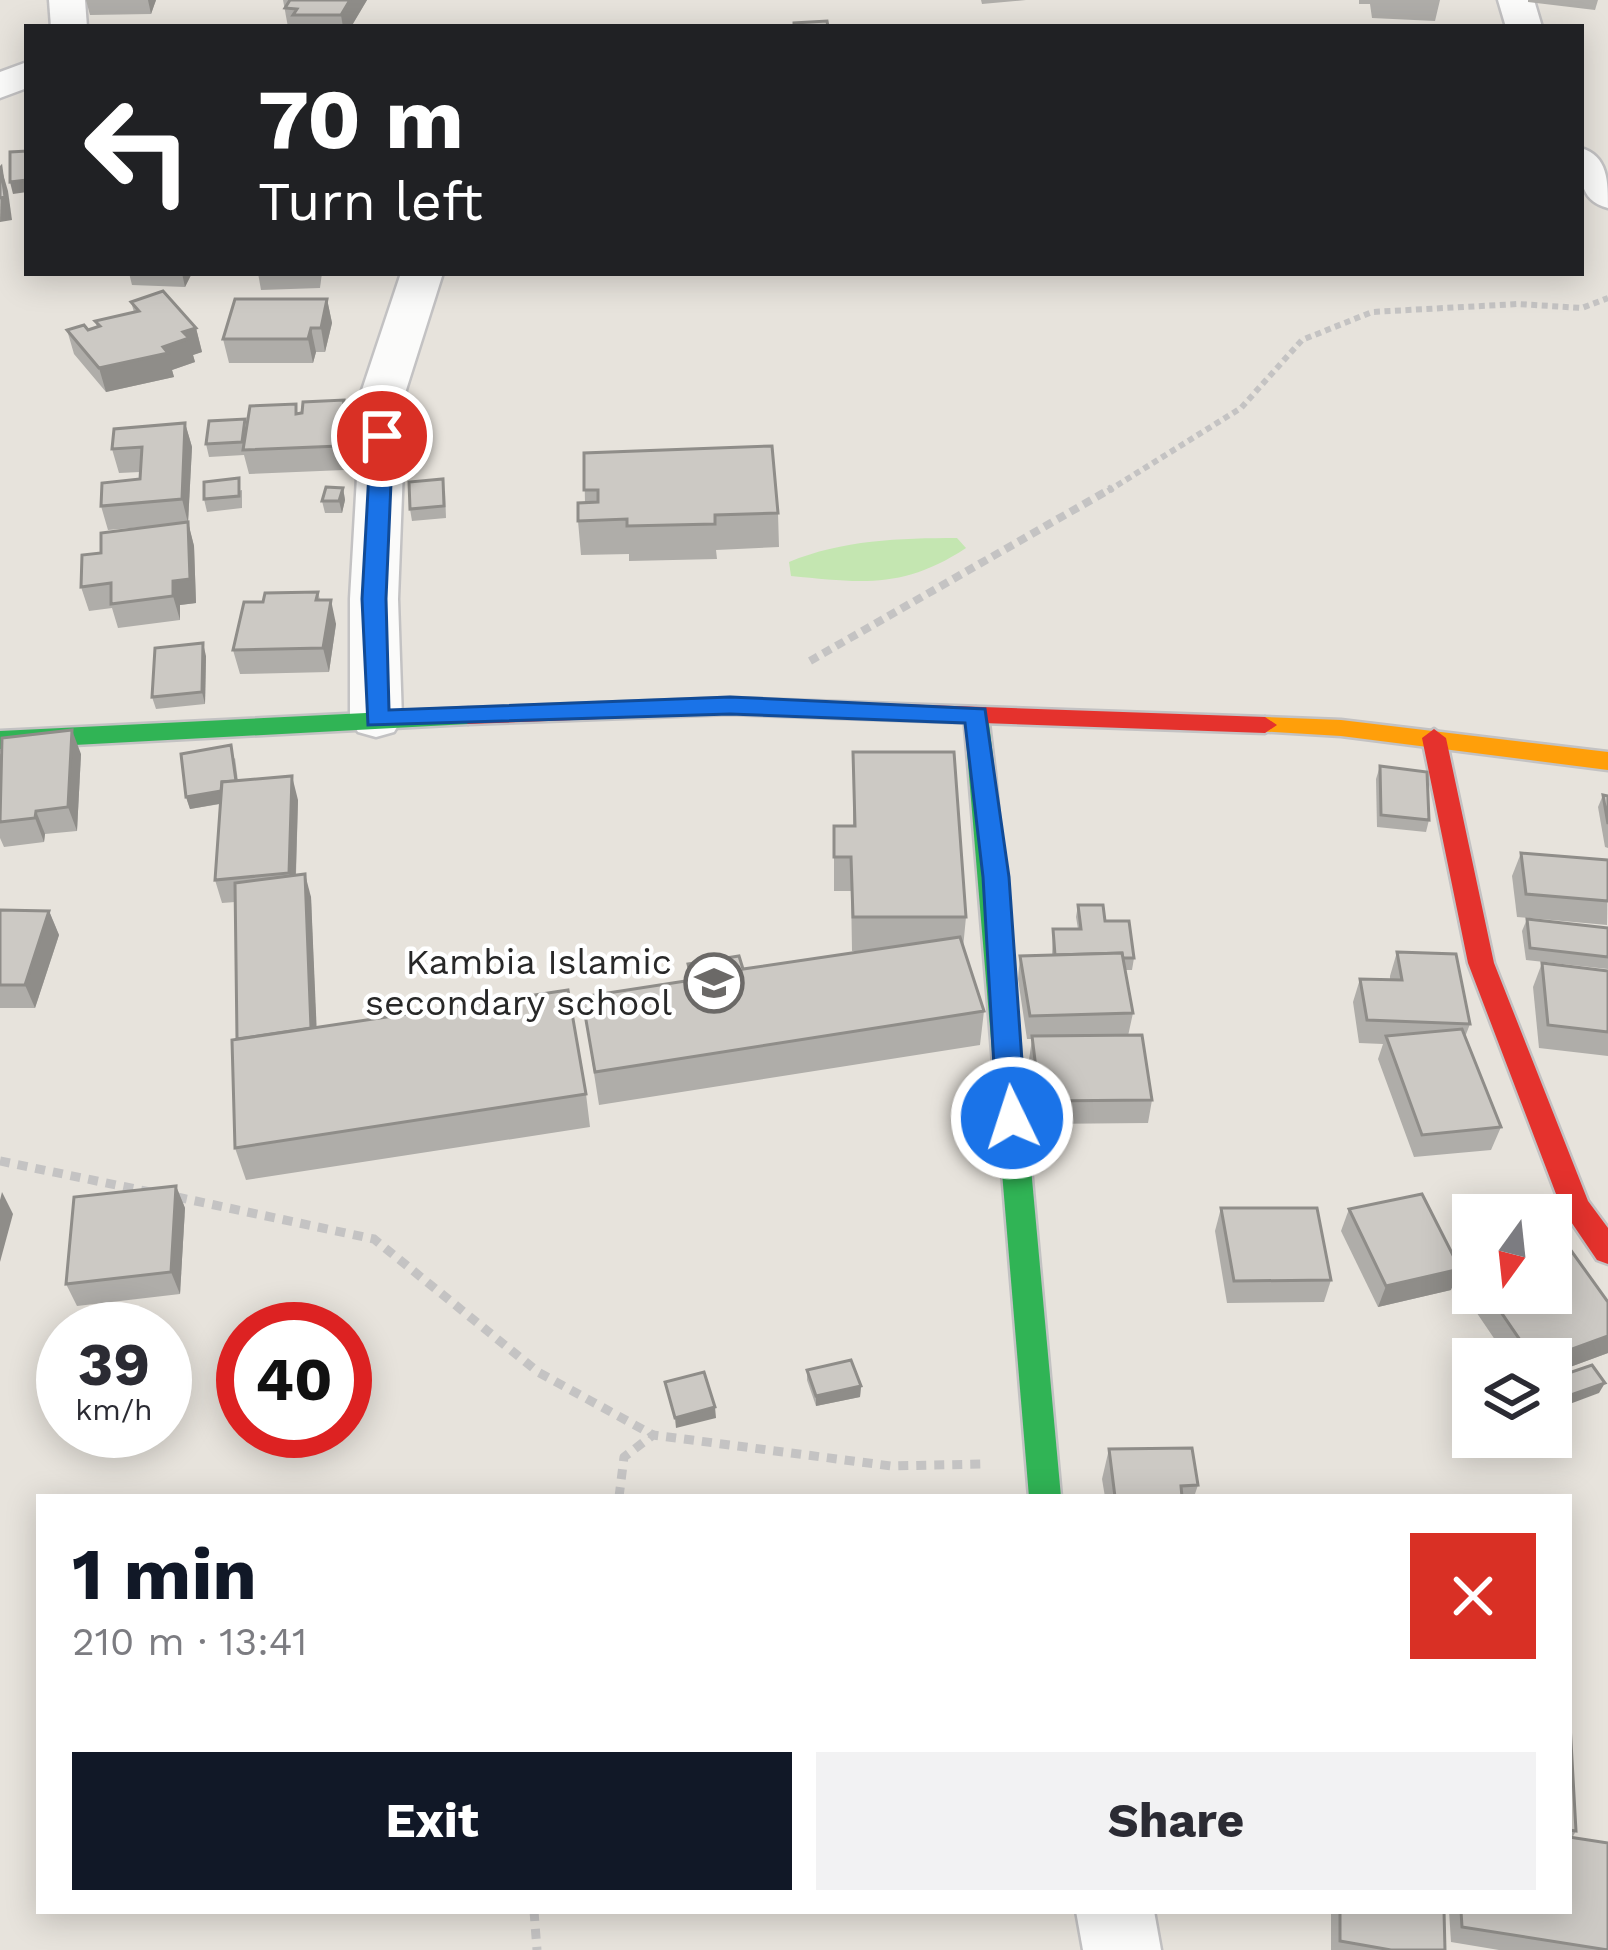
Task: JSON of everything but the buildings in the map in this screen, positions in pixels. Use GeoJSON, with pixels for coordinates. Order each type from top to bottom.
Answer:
{"type":"FeatureCollection","features":[{"type":"Feature","properties":{"kind":"street"},"geometry":{"type":"LineString","coordinates":[[1584,164],[1608,196]]}},
{"type":"Feature","properties":{"kind":"street"},"geometry":{"type":"LineString","coordinates":[[376,718],[374,599],[384,390],[421,276]]}},
{"type":"Feature","properties":{"kind":"street"},"geometry":{"type":"LineString","coordinates":[[0,740],[376,718],[730,706],[1341,728],[1608,761]]}},
{"type":"Feature","properties":{"kind":"street"},"geometry":{"type":"LineString","coordinates":[[976,715],[996,877],[1016,1183],[1045,1494]]}},
{"type":"Feature","properties":{"kind":"street"},"geometry":{"type":"LineString","coordinates":[[1434,738],[1481,963],[1576,1207],[1608,1251]]}},
{"type":"Feature","properties":{"kind":"street"},"geometry":{"type":"LineString","coordinates":[[1116,1914],[1122,1950]]}},
{"type":"Feature","properties":{"kind":"path"},"geometry":{"type":"LineString","coordinates":[[730,706],[1089,502],[1241,408],[1301,340],[1372,312],[1518,304],[1582,308],[1608,298]]}},
{"type":"Feature","properties":{"kind":"path"},"geometry":{"type":"LineString","coordinates":[[0,1161],[374,1239],[538,1372],[653,1435],[891,1466],[1040,1462]]}},
{"type":"Feature","properties":{"kind":"path"},"geometry":{"type":"LineString","coordinates":[[620,1494],[624,1457],[653,1435]]}},
{"type":"Feature","properties":{"kind":"path"},"geometry":{"type":"LineString","coordinates":[[534,1914],[537,1950]]}},
{"type":"Feature","properties":{"kind":"green space"},"geometry":{"type":"Polygon","coordinates":[[[957,538],[966,548],[902,577],[861,581],[791,576],[789,562],[830,549],[957,538]]]}},
{"type":"Feature","properties":{"kind":"traffic: fast"},"geometry":{"type":"LineString","coordinates":[[976,715],[1045,1494]]}},
{"type":"Feature","properties":{"kind":"traffic: fast"},"geometry":{"type":"LineString","coordinates":[[0,740],[468,716]]}},
{"type":"Feature","properties":{"kind":"traffic: slow"},"geometry":{"type":"LineString","coordinates":[[1265,725],[1341,728],[1608,761]]}},
{"type":"Feature","properties":{"kind":"traffic: jam"},"geometry":{"type":"LineString","coordinates":[[468,716],[730,706],[1265,725]]}},
{"type":"Feature","properties":{"kind":"traffic: jam"},"geometry":{"type":"LineString","coordinates":[[1434,738],[1481,963],[1576,1207],[1608,1251]]}},
{"type":"Feature","properties":{"kind":"place","name":"Kambia Islamic secondary school"},"geometry":{"type":"Point","coordinates":[714,983]}},
{"type":"Feature","properties":{"kind":"route"},"geometry":{"type":"LineString","coordinates":[[382,436],[374,599],[376,718],[730,706],[976,715],[996,877],[1012,1118]]}}]}
